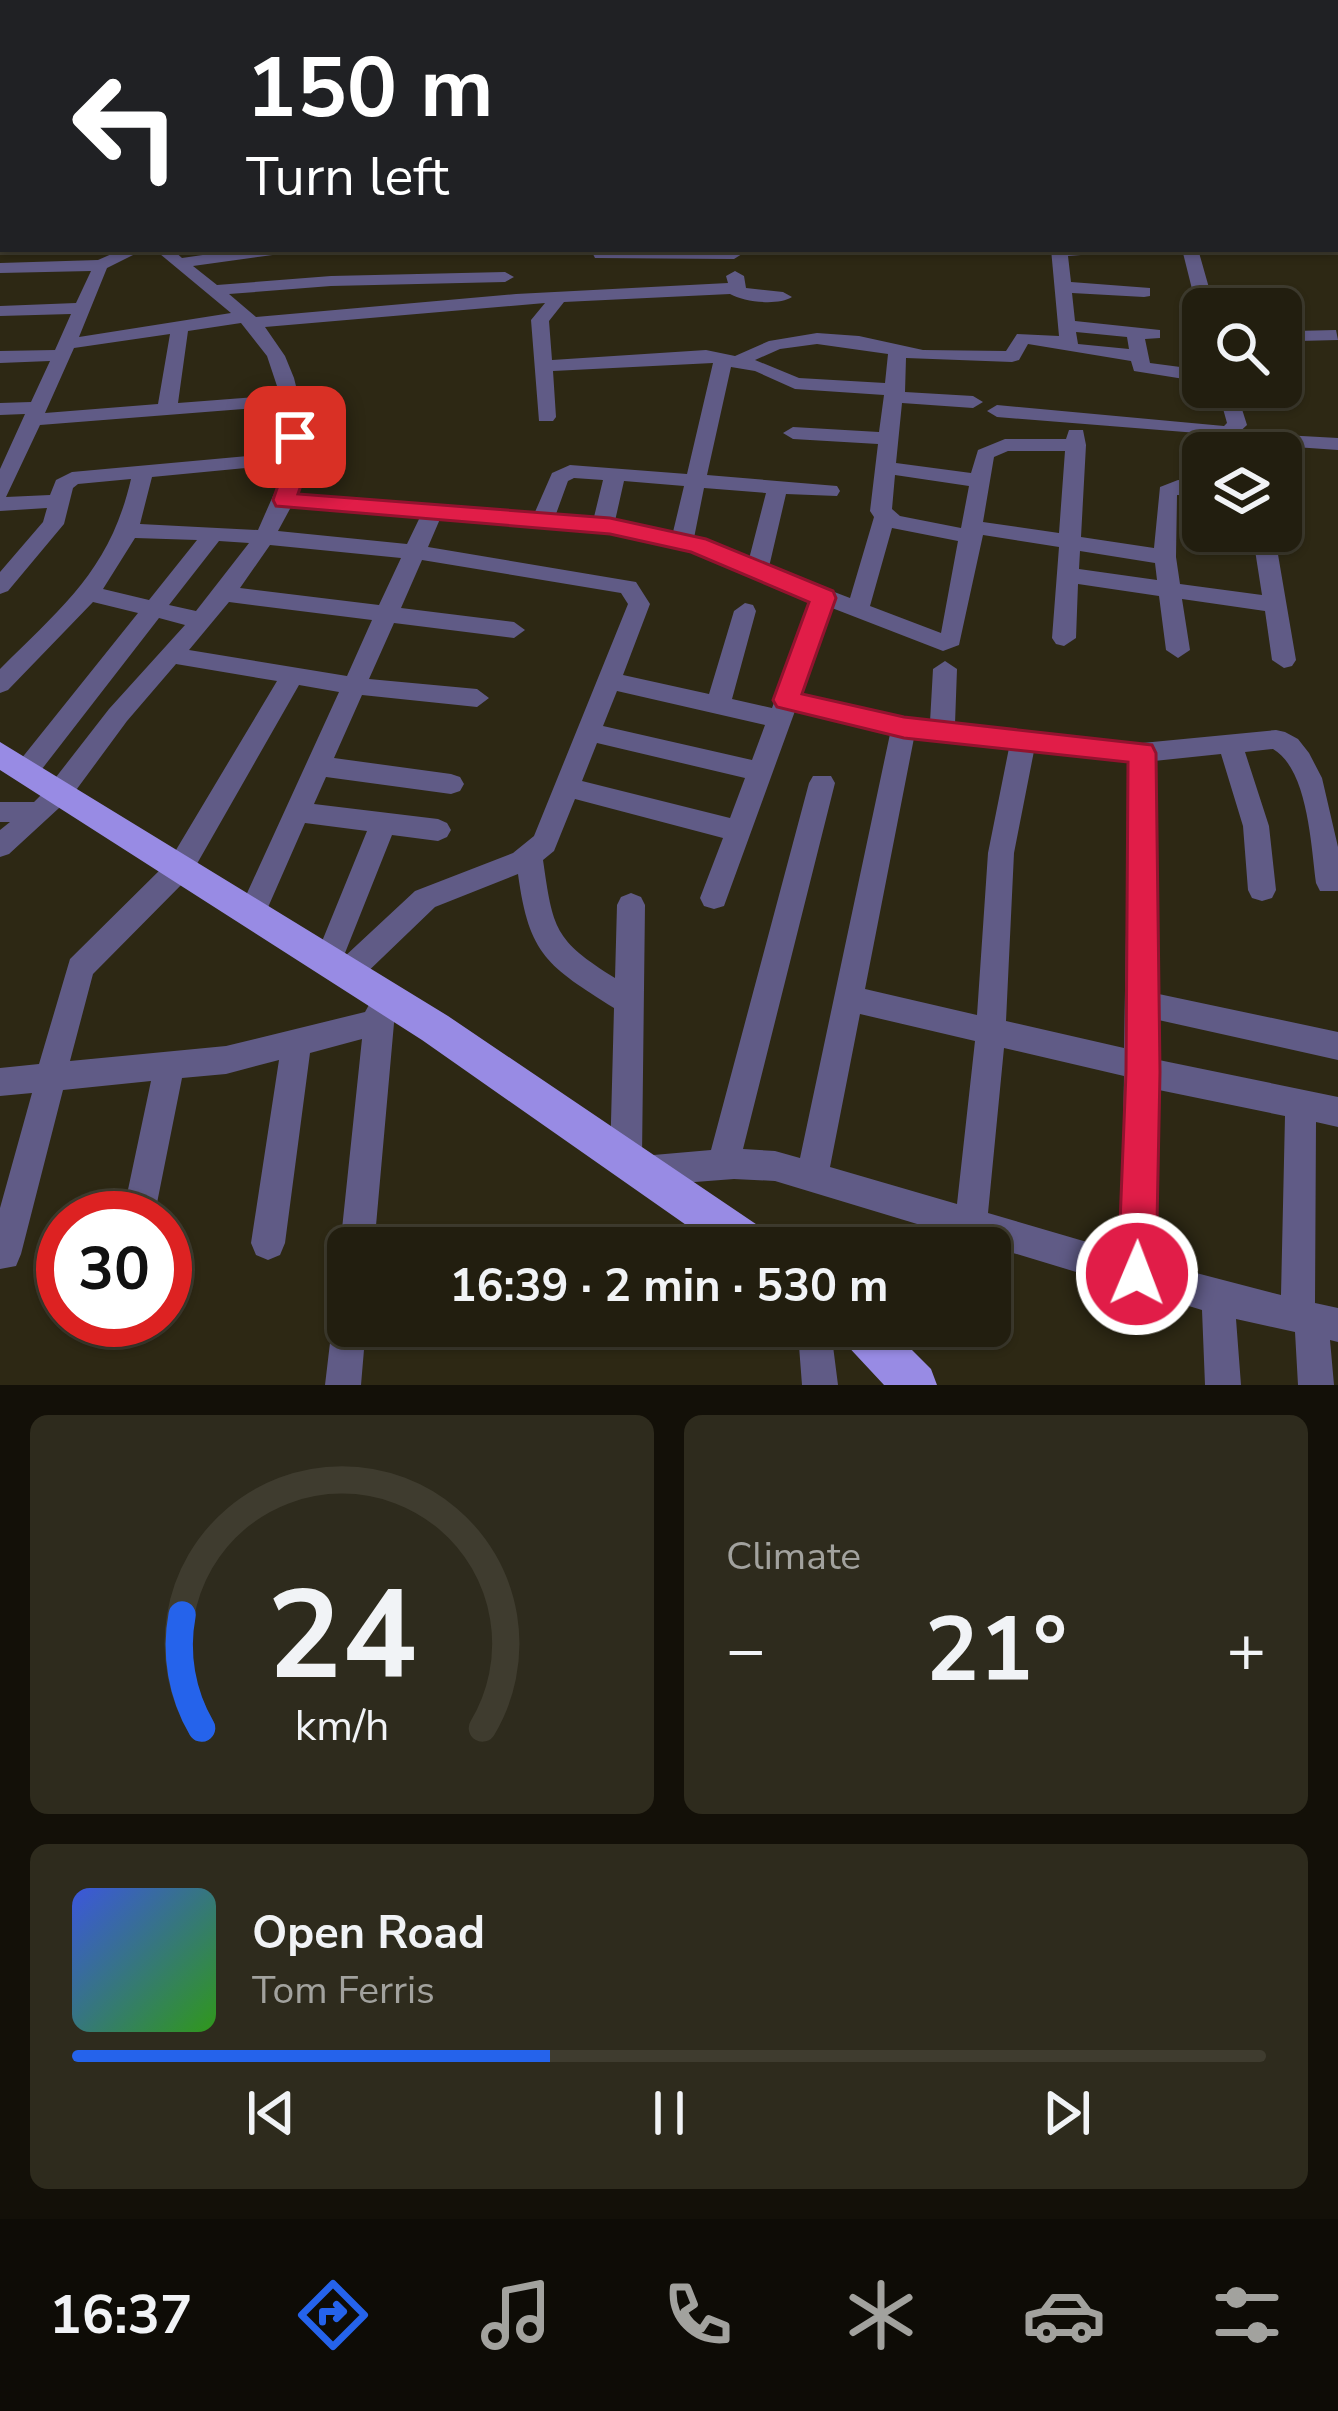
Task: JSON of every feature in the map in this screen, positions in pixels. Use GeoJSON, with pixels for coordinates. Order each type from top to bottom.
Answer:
{"type":"FeatureCollection","features":[{"type":"Feature","properties":{"kind":"main road"},"geometry":{"type":"LineString","coordinates":[[13,763],[49,802],[180,868],[338,967],[381,1009],[723,1227]]}},
{"type":"Feature","properties":{"kind":"main road"},"geometry":{"type":"LineString","coordinates":[[878,1347],[915,1385]]}},
{"type":"Feature","properties":{"kind":"street"},"geometry":{"type":"LineString","coordinates":[[0,268],[123,252]]}},
{"type":"Feature","properties":{"kind":"street"},"geometry":{"type":"LineString","coordinates":[[172,256],[234,252]]}},
{"type":"Feature","properties":{"kind":"street"},"geometry":{"type":"LineString","coordinates":[[601,254],[734,252],[740,294],[783,297]]}},
{"type":"Feature","properties":{"kind":"street"},"geometry":{"type":"LineString","coordinates":[[1059,252],[1066,334],[1077,352],[1137,356]]}},
{"type":"Feature","properties":{"kind":"street"},"geometry":{"type":"LineString","coordinates":[[1191,252],[1200,288]]}},
{"type":"Feature","properties":{"kind":"street"},"geometry":{"type":"LineString","coordinates":[[0,847],[49,802],[203,621],[284,500],[301,457],[286,379],[268,343],[218,290],[172,256]]}},
{"type":"Feature","properties":{"kind":"street"},"geometry":{"type":"LineString","coordinates":[[3,480],[81,308],[87,260]]}},
{"type":"Feature","properties":{"kind":"street"},"geometry":{"type":"LineString","coordinates":[[218,290],[331,281],[505,278]]}},
{"type":"Feature","properties":{"kind":"street"},"geometry":{"type":"LineString","coordinates":[[1062,287],[1144,292]]}},
{"type":"Feature","properties":{"kind":"street"},"geometry":{"type":"LineString","coordinates":[[0,357],[180,326],[736,288]]}},
{"type":"Feature","properties":{"kind":"street"},"geometry":{"type":"LineString","coordinates":[[547,417],[540,320],[559,297]]}},
{"type":"Feature","properties":{"kind":"street"},"geometry":{"type":"LineString","coordinates":[[0,311],[81,308]]}},
{"type":"Feature","properties":{"kind":"street"},"geometry":{"type":"LineString","coordinates":[[167,410],[180,326]]}},
{"type":"Feature","properties":{"kind":"street"},"geometry":{"type":"LineString","coordinates":[[730,360],[771,343],[800,338],[898,351],[1009,357],[1023,338],[1144,333],[1137,356],[1145,369],[1182,373]]}},
{"type":"Feature","properties":{"kind":"street"},"geometry":{"type":"LineString","coordinates":[[1302,336],[1336,335]]}},
{"type":"Feature","properties":{"kind":"street"},"geometry":{"type":"LineString","coordinates":[[857,611],[884,518],[898,351]]}},
{"type":"Feature","properties":{"kind":"street"},"geometry":{"type":"LineString","coordinates":[[543,365],[690,356],[730,360],[795,383],[974,402]]}},
{"type":"Feature","properties":{"kind":"street"},"geometry":{"type":"LineString","coordinates":[[682,541],[730,360]]}},
{"type":"Feature","properties":{"kind":"street"},"geometry":{"type":"LineString","coordinates":[[0,438],[31,422],[288,400]]}},
{"type":"Feature","properties":{"kind":"street"},"geometry":{"type":"LineString","coordinates":[[0,409],[31,422]]}},
{"type":"Feature","properties":{"kind":"street"},"geometry":{"type":"LineString","coordinates":[[997,411],[1208,432]]}},
{"type":"Feature","properties":{"kind":"street"},"geometry":{"type":"LineString","coordinates":[[1064,638],[1077,419]]}},
{"type":"Feature","properties":{"kind":"street"},"geometry":{"type":"LineString","coordinates":[[793,433],[890,439]]}},
{"type":"Feature","properties":{"kind":"street"},"geometry":{"type":"LineString","coordinates":[[1302,440],[1338,444]]}},
{"type":"Feature","properties":{"kind":"street"},"geometry":{"type":"LineString","coordinates":[[284,500],[603,525],[682,541],[932,642],[948,641],[974,532],[985,454],[997,446],[1076,445]]}},
{"type":"Feature","properties":{"kind":"street"},"geometry":{"type":"LineString","coordinates":[[0,586],[47,532],[64,485],[72,478],[301,457]]}},
{"type":"Feature","properties":{"kind":"street"},"geometry":{"type":"LineString","coordinates":[[887,468],[982,481]]}},
{"type":"Feature","properties":{"kind":"street"},"geometry":{"type":"LineString","coordinates":[[0,684],[87,593],[127,531],[143,471]]}},
{"type":"Feature","properties":{"kind":"street"},"geometry":{"type":"LineString","coordinates":[[543,520],[562,474],[830,491]]}},
{"type":"Feature","properties":{"kind":"street"},"geometry":{"type":"LineString","coordinates":[[603,525],[615,474]]}},
{"type":"Feature","properties":{"kind":"street"},"geometry":{"type":"LineString","coordinates":[[757,569],[778,486]]}},
{"type":"Feature","properties":{"kind":"street"},"geometry":{"type":"LineString","coordinates":[[1178,650],[1165,557],[1168,488],[1182,488]]}},
{"type":"Feature","properties":{"kind":"street"},"geometry":{"type":"LineString","coordinates":[[0,505],[60,501]]}},
{"type":"Feature","properties":{"kind":"street"},"geometry":{"type":"LineString","coordinates":[[251,913],[434,512]]}},
{"type":"Feature","properties":{"kind":"street"},"geometry":{"type":"LineString","coordinates":[[884,518],[1165,557]]}},
{"type":"Feature","properties":{"kind":"street"},"geometry":{"type":"LineString","coordinates":[[127,531],[263,533],[415,551],[507,563],[628,587],[637,593],[639,604],[545,843],[529,857],[425,898],[338,967]]}},
{"type":"Feature","properties":{"kind":"street"},"geometry":{"type":"LineString","coordinates":[[13,763],[155,608],[214,532]]}},
{"type":"Feature","properties":{"kind":"street"},"geometry":{"type":"LineString","coordinates":[[1266,552],[1284,660]]}},
{"type":"Feature","properties":{"kind":"street"},"geometry":{"type":"LineString","coordinates":[[1068,575],[1275,605]]}},
{"type":"Feature","properties":{"kind":"street"},"geometry":{"type":"LineString","coordinates":[[87,593],[203,621]]}},
{"type":"Feature","properties":{"kind":"street"},"geometry":{"type":"LineString","coordinates":[[223,594],[514,630]]}},
{"type":"Feature","properties":{"kind":"street"},"geometry":{"type":"LineString","coordinates":[[714,898],[824,598]]}},
{"type":"Feature","properties":{"kind":"street"},"geometry":{"type":"LineString","coordinates":[[718,705],[745,611]]}},
{"type":"Feature","properties":{"kind":"street"},"geometry":{"type":"LineString","coordinates":[[170,656],[355,686],[477,698]]}},
{"type":"Feature","properties":{"kind":"street"},"geometry":{"type":"LineString","coordinates":[[942,732],[945,669]]}},
{"type":"Feature","properties":{"kind":"street"},"geometry":{"type":"LineString","coordinates":[[4,1253],[80,968],[180,868],[292,676]]}},
{"type":"Feature","properties":{"kind":"street"},"geometry":{"type":"LineString","coordinates":[[610,680],[718,705],[1142,753],[1282,740],[1300,754],[1315,801],[1330,883]]}},
{"type":"Feature","properties":{"kind":"street"},"geometry":{"type":"LineString","coordinates":[[812,1178],[904,728]]}},
{"type":"Feature","properties":{"kind":"street"},"geometry":{"type":"LineString","coordinates":[[590,732],[760,772]]}},
{"type":"Feature","properties":{"kind":"street"},"geometry":{"type":"LineString","coordinates":[[971,1225],[991,1033],[1001,853],[1023,741]]}},
{"type":"Feature","properties":{"kind":"street"},"geometry":{"type":"LineString","coordinates":[[1230,744],[1256,826],[1262,890]]}},
{"type":"Feature","properties":{"kind":"street"},"geometry":{"type":"LineString","coordinates":[[1137,1274],[1143,1069],[1142,753]]}},
{"type":"Feature","properties":{"kind":"street"},"geometry":{"type":"LineString","coordinates":[[319,766],[451,784]]}},
{"type":"Feature","properties":{"kind":"street"},"geometry":{"type":"LineString","coordinates":[[724,1165],[822,784]]}},
{"type":"Feature","properties":{"kind":"street"},"geometry":{"type":"LineString","coordinates":[[568,788],[738,831]]}},
{"type":"Feature","properties":{"kind":"street"},"geometry":{"type":"LineString","coordinates":[[0,812],[49,802]]}},
{"type":"Feature","properties":{"kind":"street"},"geometry":{"type":"LineString","coordinates":[[298,812],[438,830]]}},
{"type":"Feature","properties":{"kind":"street"},"geometry":{"type":"LineString","coordinates":[[338,967],[384,823]]}},
{"type":"Feature","properties":{"kind":"street"},"geometry":{"type":"LineString","coordinates":[[529,857],[538,928],[546,944],[629,1002]]}},
{"type":"Feature","properties":{"kind":"street"},"geometry":{"type":"LineString","coordinates":[[631,905],[634,1166],[756,1163],[1218,1298],[1316,1320]]}},
{"type":"Feature","properties":{"kind":"street"},"geometry":{"type":"LineString","coordinates":[[848,998],[1338,1112]]}},
{"type":"Feature","properties":{"kind":"street"},"geometry":{"type":"LineString","coordinates":[[1142,1003],[1338,1046]]}},
{"type":"Feature","properties":{"kind":"street"},"geometry":{"type":"LineString","coordinates":[[0,1082],[170,1067],[296,1046],[381,1009],[359,1227]]}},
{"type":"Feature","properties":{"kind":"street"},"geometry":{"type":"LineString","coordinates":[[268,1243],[296,1046]]}},
{"type":"Feature","properties":{"kind":"street"},"geometry":{"type":"LineString","coordinates":[[144,1191],[170,1067]]}},
{"type":"Feature","properties":{"kind":"street"},"geometry":{"type":"LineString","coordinates":[[1300,1104],[1316,1320],[1316,1385]]}},
{"type":"Feature","properties":{"kind":"street"},"geometry":{"type":"LineString","coordinates":[[1218,1298],[1223,1385]]}},
{"type":"Feature","properties":{"kind":"street"},"geometry":{"type":"LineString","coordinates":[[343,1385],[347,1347]]}},
{"type":"Feature","properties":{"kind":"street"},"geometry":{"type":"LineString","coordinates":[[816,1347],[820,1385]]}},
{"type":"Feature","properties":{"kind":"route"},"geometry":{"type":"LineString","coordinates":[[295,437],[302,451],[295,482],[284,500],[610,526],[698,545],[824,598],[786,700],[904,728],[1142,753],[1143,1072],[1137,1274]]}}]}
